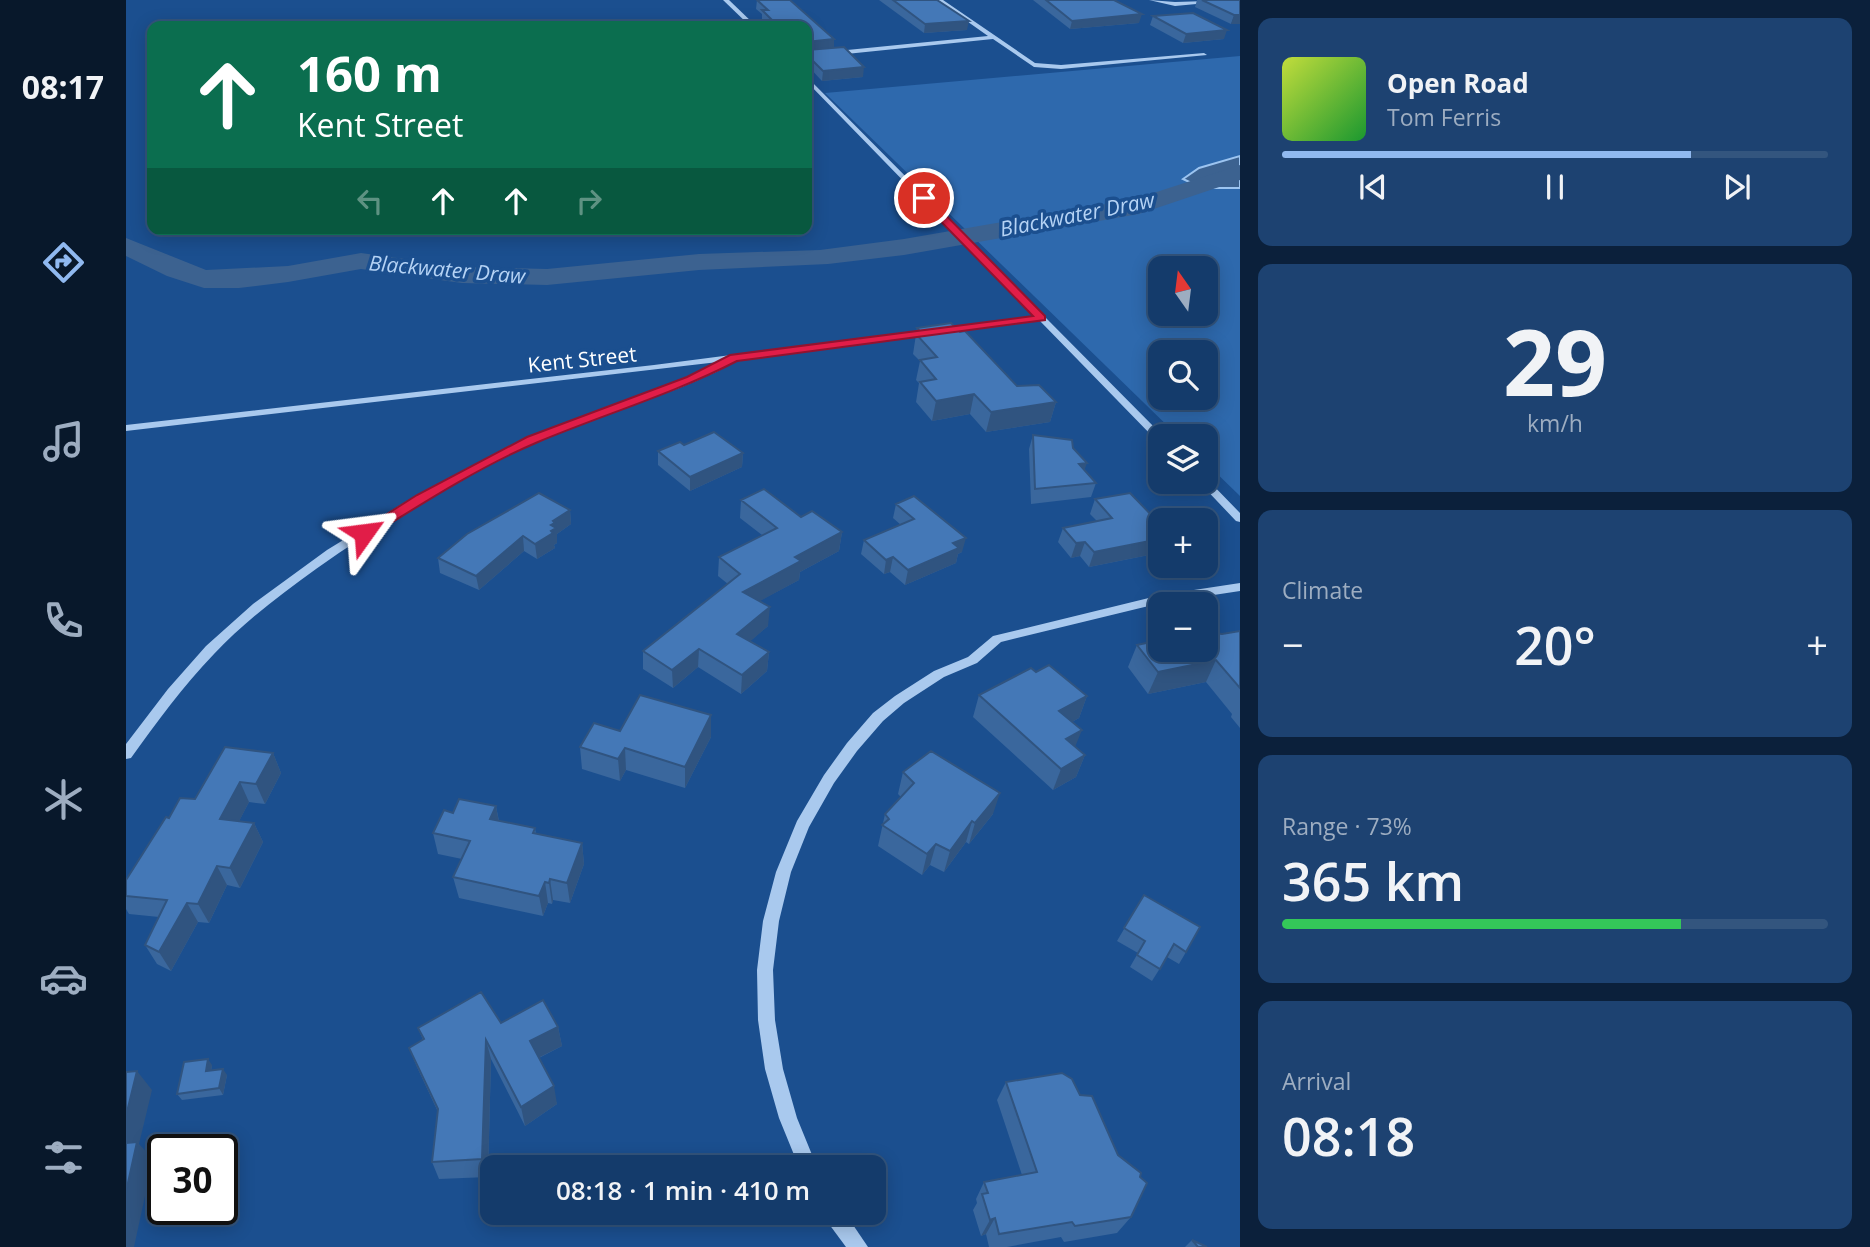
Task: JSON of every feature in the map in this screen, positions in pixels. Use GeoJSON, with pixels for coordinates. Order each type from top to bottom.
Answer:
{"type":"FeatureCollection","features":[{"type":"Feature","properties":{"kind":"street"},"geometry":{"type":"LineString","coordinates":[[726,0],[748,21]]}},
{"type":"Feature","properties":{"kind":"street"},"geometry":{"type":"LineString","coordinates":[[940,0],[1029,62],[1045,66],[1204,55]]}},
{"type":"Feature","properties":{"kind":"street"},"geometry":{"type":"LineString","coordinates":[[1152,0],[1164,4],[1236,0]]}},
{"type":"Feature","properties":{"kind":"street"},"geometry":{"type":"LineString","coordinates":[[812,55],[995,37]]}},
{"type":"Feature","properties":{"kind":"street"},"geometry":{"type":"LineString","coordinates":[[812,84],[1148,426]]}},
{"type":"Feature","properties":{"kind":"street","name":"Kent Street"},"geometry":{"type":"LineString","coordinates":[[126,428],[734,358],[1041,318]]}},
{"type":"Feature","properties":{"kind":"street"},"geometry":{"type":"LineString","coordinates":[[126,754],[174,692],[223,637],[314,565],[422,498],[532,440],[691,380],[734,358]]}},
{"type":"Feature","properties":{"kind":"street"},"geometry":{"type":"LineString","coordinates":[[1216,494],[1240,519]]}},
{"type":"Feature","properties":{"kind":"street"},"geometry":{"type":"LineString","coordinates":[[803,1155],[779,1091],[767,1038],[763,971],[774,898],[792,846],[817,797],[849,750],[878,718],[916,688],[977,657],[997,639],[1161,600],[1240,587]]}},
{"type":"Feature","properties":{"kind":"street"},"geometry":{"type":"LineString","coordinates":[[842,1225],[858,1247]]}},
{"type":"Feature","properties":{"kind":"shaded area"},"geometry":{"type":"Polygon","coordinates":[[[1240,56],[1240,496],[1218,475],[1218,424],[1166,424],[1151,410],[1218,410],[1218,340],[1148,340],[1148,407],[825,93],[1240,56]]]}},
{"type":"Feature","properties":{"kind":"shaded area"},"geometry":{"type":"Polygon","coordinates":[[[1240,156],[1240,188],[1202,188],[1183,179],[1199,168],[1240,156]]]}},
{"type":"Feature","properties":{"kind":"building"},"geometry":{"type":"Polygon","coordinates":[[[757,0],[790,0],[834,39],[812,41],[812,21],[773,21],[762,10],[768,10],[757,0]]]}},
{"type":"Feature","properties":{"kind":"building"},"geometry":{"type":"Polygon","coordinates":[[[893,0],[937,0],[969,21],[925,24],[893,0]]]}},
{"type":"Feature","properties":{"kind":"building"},"geometry":{"type":"Polygon","coordinates":[[[1046,0],[1114,0],[1142,14],[1072,21],[1046,0]]]}},
{"type":"Feature","properties":{"kind":"building"},"geometry":{"type":"Polygon","coordinates":[[[1202,0],[1240,0],[1240,15],[1234,15],[1202,0]]]}},
{"type":"Feature","properties":{"kind":"building"},"geometry":{"type":"Polygon","coordinates":[[[1193,13],[1227,30],[1186,34],[1153,16],[1193,13]]]}},
{"type":"Feature","properties":{"kind":"building"},"geometry":{"type":"Polygon","coordinates":[[[844,47],[864,67],[823,71],[812,60],[812,50],[844,47]]]}},
{"type":"Feature","properties":{"kind":"building"},"geometry":{"type":"Polygon","coordinates":[[[951,323],[960,332],[965,331],[1017,386],[1039,385],[1056,402],[991,412],[974,394],[936,401],[920,382],[936,379],[920,360],[937,357],[916,334],[922,334],[917,328],[951,323]]]}},
{"type":"Feature","properties":{"kind":"building"},"geometry":{"type":"Polygon","coordinates":[[[714,432],[743,453],[690,477],[658,451],[680,442],[684,445],[714,432]]]}},
{"type":"Feature","properties":{"kind":"building"},"geometry":{"type":"Polygon","coordinates":[[[1033,435],[1072,440],[1073,448],[1087,463],[1079,464],[1096,483],[1035,489],[1033,435]]]}},
{"type":"Feature","properties":{"kind":"building"},"geometry":{"type":"Polygon","coordinates":[[[764,489],[801,517],[812,511],[842,532],[795,557],[801,561],[743,592],[770,607],[737,634],[769,652],[742,675],[699,649],[672,670],[643,651],[740,574],[719,557],[777,528],[741,500],[764,489]]]}},
{"type":"Feature","properties":{"kind":"building"},"geometry":{"type":"Polygon","coordinates":[[[539,493],[570,510],[553,521],[555,523],[551,525],[556,528],[551,531],[553,533],[535,544],[523,536],[476,576],[438,558],[467,534],[539,493]]]}},
{"type":"Feature","properties":{"kind":"building"},"geometry":{"type":"Polygon","coordinates":[[[1130,493],[1148,512],[1148,541],[1094,552],[1085,542],[1076,543],[1063,528],[1112,518],[1095,499],[1130,493]]]}},
{"type":"Feature","properties":{"kind":"building"},"geometry":{"type":"Polygon","coordinates":[[[914,496],[966,538],[953,543],[959,548],[908,570],[893,557],[886,560],[864,540],[914,519],[896,504],[914,496]]]}},
{"type":"Feature","properties":{"kind":"building"},"geometry":{"type":"Polygon","coordinates":[[[1240,631],[1240,688],[1218,662],[1218,634],[1240,631]]]}},
{"type":"Feature","properties":{"kind":"building"},"geometry":{"type":"Polygon","coordinates":[[[1148,643],[1148,659],[1137,645],[1148,643]]]}},
{"type":"Feature","properties":{"kind":"building"},"geometry":{"type":"Polygon","coordinates":[[[1150,662],[1206,662],[1158,672],[1150,662]]]}},
{"type":"Feature","properties":{"kind":"building"},"geometry":{"type":"Polygon","coordinates":[[[1049,665],[1087,696],[1059,711],[1082,730],[1066,739],[1085,755],[1061,769],[979,695],[1031,668],[1036,672],[1049,665]]]}},
{"type":"Feature","properties":{"kind":"building"},"geometry":{"type":"Polygon","coordinates":[[[640,695],[711,715],[685,767],[625,748],[618,759],[580,747],[594,723],[620,731],[640,695]]]}},
{"type":"Feature","properties":{"kind":"building"},"geometry":{"type":"Polygon","coordinates":[[[225,747],[273,753],[256,784],[240,782],[220,819],[254,823],[230,868],[217,866],[198,904],[187,903],[159,952],[145,945],[167,900],[126,896],[126,880],[180,798],[195,799],[225,747]]]}},
{"type":"Feature","properties":{"kind":"building"},"geometry":{"type":"Polygon","coordinates":[[[931,751],[1000,793],[975,823],[972,821],[950,851],[936,844],[927,854],[882,825],[889,819],[885,814],[914,783],[903,772],[931,751]]]}},
{"type":"Feature","properties":{"kind":"building"},"geometry":{"type":"Polygon","coordinates":[[[459,799],[496,806],[490,819],[535,828],[533,833],[582,843],[567,883],[550,879],[549,883],[545,882],[539,896],[453,877],[470,841],[433,833],[444,810],[453,813],[459,799]]]}},
{"type":"Feature","properties":{"kind":"building"},"geometry":{"type":"Polygon","coordinates":[[[1144,895],[1200,927],[1186,952],[1174,944],[1160,969],[1137,955],[1145,941],[1124,928],[1144,895]]]}},
{"type":"Feature","properties":{"kind":"building"},"geometry":{"type":"Polygon","coordinates":[[[481,992],[501,1023],[543,1000],[558,1027],[530,1041],[554,1086],[521,1107],[486,1040],[482,1155],[480,1159],[432,1162],[438,1109],[409,1048],[424,1039],[418,1028],[481,992]]]}},
{"type":"Feature","properties":{"kind":"building"},"geometry":{"type":"Polygon","coordinates":[[[208,1059],[206,1071],[223,1069],[219,1088],[177,1094],[184,1062],[208,1059]]]}},
{"type":"Feature","properties":{"kind":"building"},"geometry":{"type":"Polygon","coordinates":[[[137,1071],[126,1116],[126,1072],[137,1071]]]}},
{"type":"Feature","properties":{"kind":"building"},"geometry":{"type":"Polygon","coordinates":[[[1062,1073],[1072,1079],[1080,1095],[1092,1096],[1118,1155],[1141,1173],[1140,1177],[1147,1183],[1131,1217],[1075,1226],[1072,1222],[999,1234],[995,1218],[990,1220],[982,1194],[988,1193],[984,1182],[1037,1172],[1006,1082],[1062,1073]]]}},
{"type":"Feature","properties":{"kind":"building"},"geometry":{"type":"Polygon","coordinates":[[[137,1142],[126,1192],[126,1143],[137,1142]]]}},
{"type":"Feature","properties":{"kind":"building"},"geometry":{"type":"Polygon","coordinates":[[[1192,1240],[1207,1247],[1198,1247],[1192,1240]]]}},
{"type":"Feature","properties":{"kind":"waterway","name":"Blackwater Draw"},"geometry":{"type":"LineString","coordinates":[[828,256],[904,247],[1139,206],[1240,172]]}},
{"type":"Feature","properties":{"kind":"waterway","name":"Blackwater Draw"},"geometry":{"type":"LineString","coordinates":[[126,246],[177,270],[204,279],[288,274],[361,261],[462,275],[547,277],[699,262],[816,257]]}},
{"type":"Feature","properties":{"kind":"route"},"geometry":{"type":"LineString","coordinates":[[364,533],[422,498],[532,440],[587,417],[691,380],[734,358],[1041,318],[924,198]]}}]}
